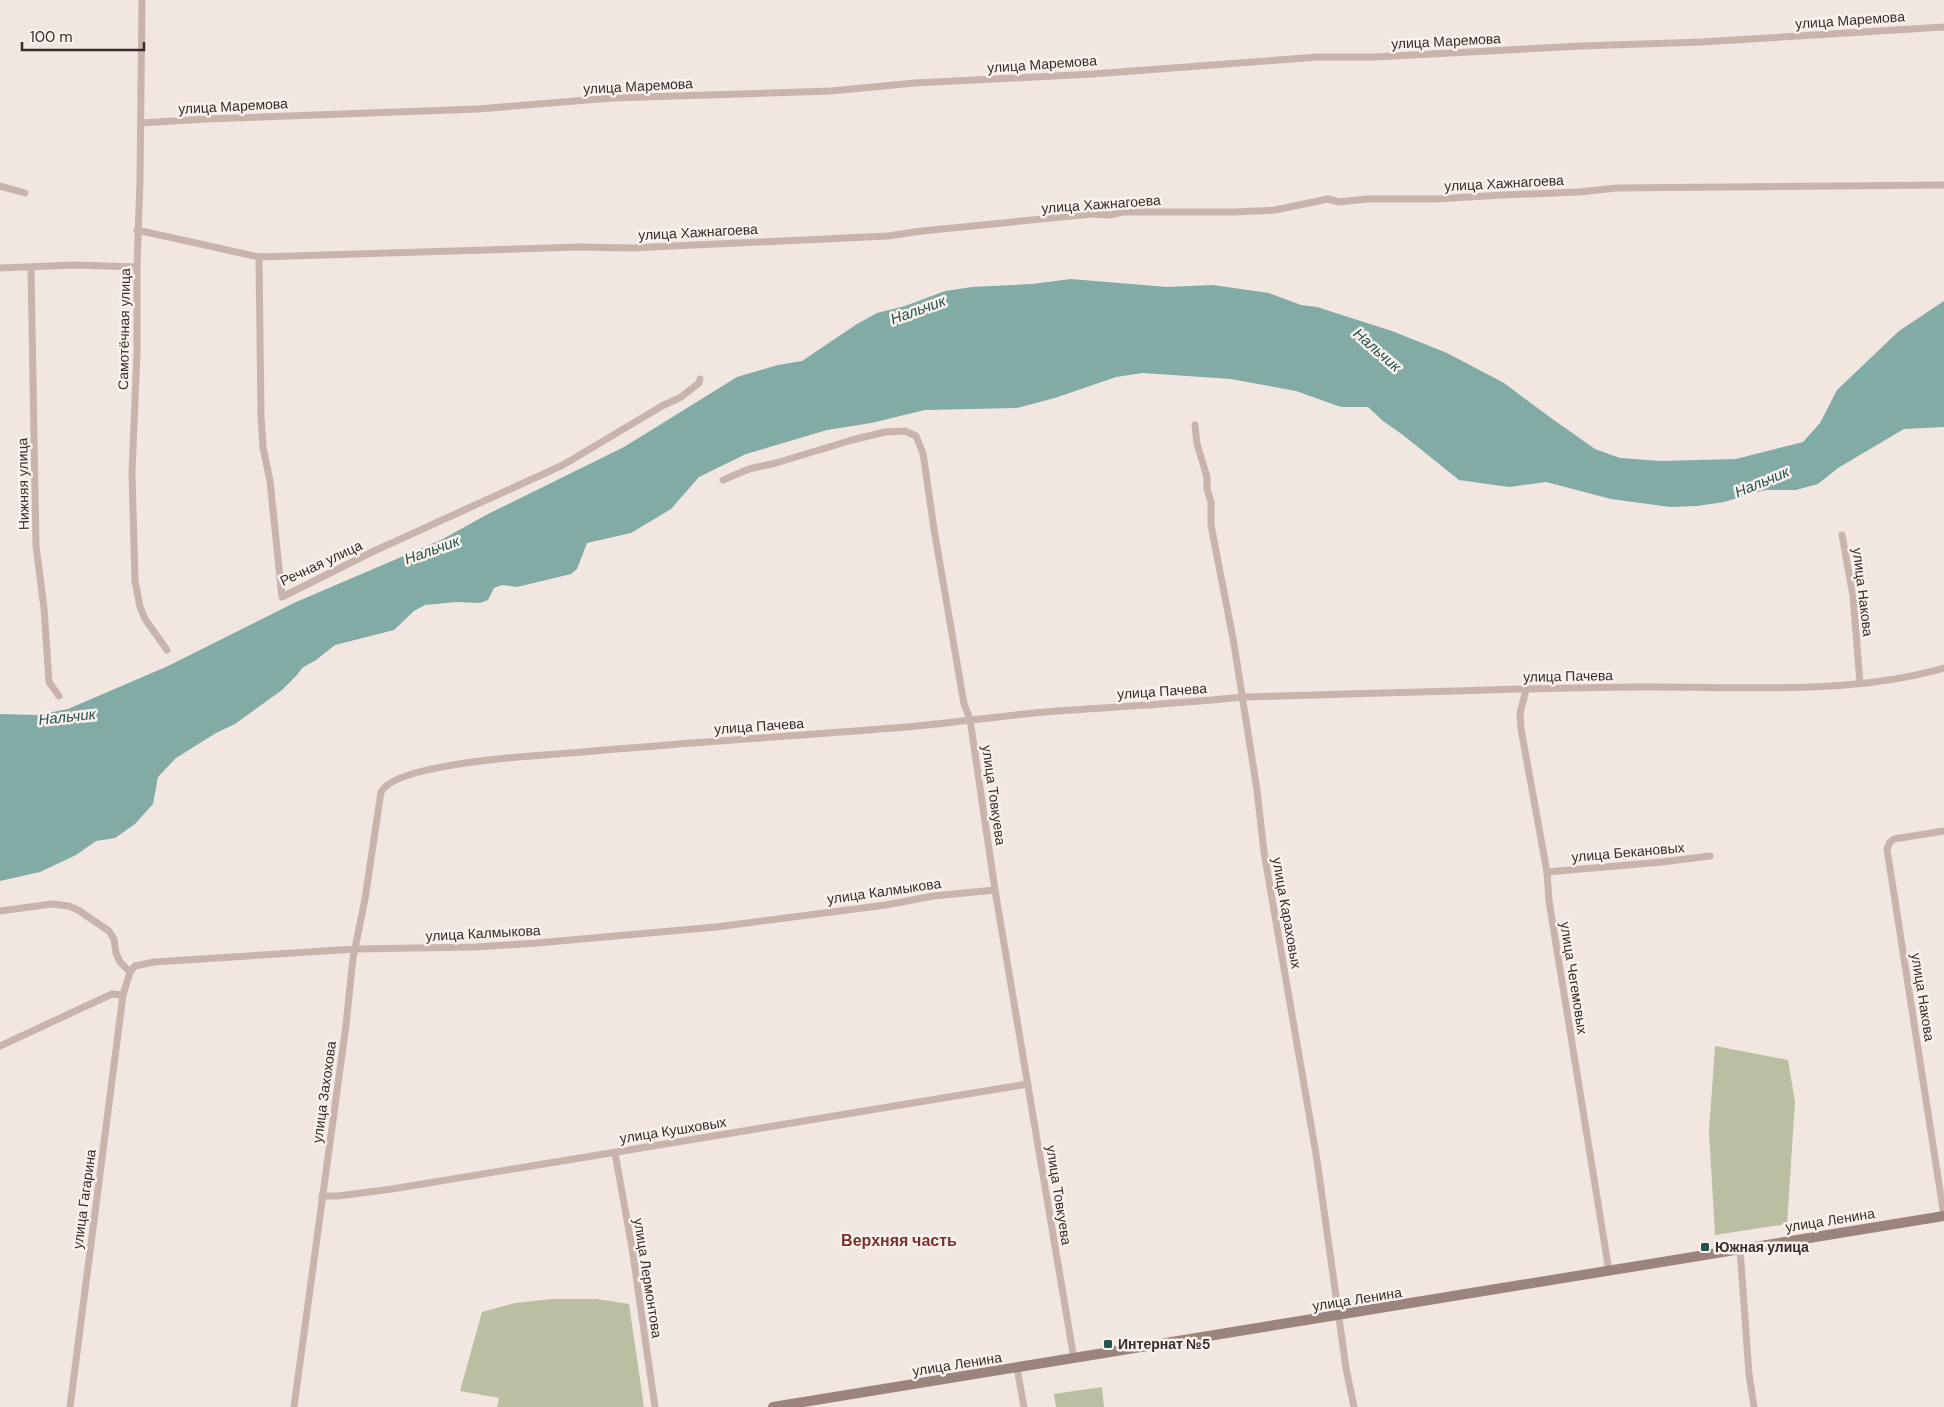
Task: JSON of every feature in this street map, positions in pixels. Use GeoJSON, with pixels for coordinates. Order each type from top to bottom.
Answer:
{"type":"FeatureCollection","features":[{"type":"Feature","properties":{"kind":"street","name":"Самотёчная улица"},"geometry":{"type":"LineString","coordinates":[[142,0],[141,123],[136,267],[137,353],[132,472],[134,581],[144,619],[167,650]]}},
{"type":"Feature","properties":{"kind":"street","name":"улица Маремова"},"geometry":{"type":"LineString","coordinates":[[141,123],[478,109],[612,98],[831,91],[915,83],[1074,75],[1318,57],[1375,57],[1702,42],[1944,27]]}},
{"type":"Feature","properties":{"kind":"street","name":"улица Хажнагоева"},"geometry":{"type":"LineString","coordinates":[[259,257],[579,247],[632,248],[888,236],[1092,214],[1275,210],[1328,199],[1339,202],[1435,200],[1503,194],[1579,192],[1617,188],[1944,184]]}},
{"type":"Feature","properties":{"kind":"street"},"geometry":{"type":"LineString","coordinates":[[0,186],[25,193]]}},
{"type":"Feature","properties":{"kind":"street"},"geometry":{"type":"LineString","coordinates":[[137,230],[259,257]]}},
{"type":"Feature","properties":{"kind":"street","name":"Речная улица"},"geometry":{"type":"LineString","coordinates":[[259,257],[260,416],[263,447],[270,481],[282,597],[296,588],[372,552],[563,464],[662,406],[681,397],[699,383],[700,379]]}},
{"type":"Feature","properties":{"kind":"street"},"geometry":{"type":"LineString","coordinates":[[0,268],[75,265],[136,267]]}},
{"type":"Feature","properties":{"kind":"street","name":"Нижняя улица"},"geometry":{"type":"LineString","coordinates":[[31,267],[36,546],[44,608],[49,682],[59,696]]}},
{"type":"Feature","properties":{"kind":"street","name":"улица Караховых"},"geometry":{"type":"LineString","coordinates":[[1195,425],[1196,438],[1207,477],[1207,490],[1211,502],[1211,525],[1258,790],[1264,852],[1316,1160],[1346,1368],[1354,1407]]}},
{"type":"Feature","properties":{"kind":"street","name":"улица Товкуева"},"geometry":{"type":"LineString","coordinates":[[723,480],[749,469],[885,432],[905,431],[916,436],[923,453],[964,704],[970,720],[995,890],[1074,1359]]}},
{"type":"Feature","properties":{"kind":"street","name":"улица Накова"},"geometry":{"type":"LineString","coordinates":[[1842,535],[1853,596],[1860,683]]}},
{"type":"Feature","properties":{"kind":"street","name":"улица Пачева"},"geometry":{"type":"LineString","coordinates":[[386,784],[413,773],[461,763],[909,727],[1045,712],[1184,703],[1242,697],[1639,687],[1752,688],[1834,686],[1926,673],[1944,668]]}},
{"type":"Feature","properties":{"kind":"street","name":"улица Чегемовых"},"geometry":{"type":"LineString","coordinates":[[1526,690],[1520,713],[1521,729],[1547,872],[1551,911],[1609,1271]]}},
{"type":"Feature","properties":{"kind":"street","name":"улица Захохова"},"geometry":{"type":"LineString","coordinates":[[294,1407],[355,949],[365,899],[381,792],[386,784]]}},
{"type":"Feature","properties":{"kind":"street","name":"улица Накова"},"geometry":{"type":"LineString","coordinates":[[1944,831],[1894,838],[1890,842],[1888,855],[1944,1216]]}},
{"type":"Feature","properties":{"kind":"street","name":"улица Бекановых"},"geometry":{"type":"LineString","coordinates":[[1547,872],[1710,856]]}},
{"type":"Feature","properties":{"kind":"street","name":"улица Калмыкова"},"geometry":{"type":"LineString","coordinates":[[130,972],[134,966],[149,963],[355,949],[485,947],[716,927],[886,905],[933,896],[995,890]]}},
{"type":"Feature","properties":{"kind":"street"},"geometry":{"type":"LineString","coordinates":[[0,911],[52,904],[69,906],[78,910],[109,931],[114,940],[120,962],[130,972],[123,995],[112,994],[0,1046]]}},
{"type":"Feature","properties":{"kind":"street","name":"улица Гагарина"},"geometry":{"type":"LineString","coordinates":[[70,1407],[123,995]]}},
{"type":"Feature","properties":{"kind":"street","name":"улица Кушховых"},"geometry":{"type":"LineString","coordinates":[[322,1196],[338,1196],[392,1189],[1028,1084]]}},
{"type":"Feature","properties":{"kind":"street","name":"улица Лермонтова"},"geometry":{"type":"LineString","coordinates":[[615,1152],[632,1248],[655,1407]]}},
{"type":"Feature","properties":{"kind":"street","name":"улица Ленина"},"geometry":{"type":"LineString","coordinates":[[773,1407],[1944,1216]]}},
{"type":"Feature","properties":{"kind":"street"},"geometry":{"type":"LineString","coordinates":[[1740,1249],[1749,1374],[1754,1407]]}},
{"type":"Feature","properties":{"kind":"street"},"geometry":{"type":"LineString","coordinates":[[1017,1368],[1024,1407]]}},
{"type":"Feature","properties":{"kind":"green space"},"geometry":{"type":"Polygon","coordinates":[[[1715,1046],[1788,1060],[1795,1102],[1787,1224],[1715,1235],[1709,1132],[1715,1046]]]}},
{"type":"Feature","properties":{"kind":"green space"},"geometry":{"type":"Polygon","coordinates":[[[553,1299],[597,1299],[629,1304],[644,1407],[497,1407],[499,1398],[460,1391],[482,1312],[515,1303],[553,1299]]]}},
{"type":"Feature","properties":{"kind":"green space"},"geometry":{"type":"Polygon","coordinates":[[[1102,1387],[1104,1407],[1056,1407],[1054,1394],[1102,1387]]]}},
{"type":"Feature","properties":{"kind":"water","name":"Нальчик"},"geometry":{"type":"Polygon","coordinates":[[[1071,279],[1167,287],[1213,285],[1269,293],[1301,305],[1317,307],[1392,331],[1447,353],[1504,383],[1595,449],[1620,458],[1661,461],[1736,459],[1803,442],[1820,423],[1837,390],[1899,331],[1944,301],[1944,427],[1904,429],[1838,468],[1818,484],[1796,490],[1765,490],[1724,502],[1670,507],[1611,499],[1546,482],[1509,487],[1459,480],[1383,421],[1368,407],[1341,407],[1296,391],[1231,379],[1143,373],[1116,377],[1055,398],[1017,408],[925,410],[871,423],[827,430],[746,454],[699,477],[671,509],[631,533],[587,543],[577,569],[571,574],[517,587],[502,585],[494,588],[488,600],[480,603],[456,602],[425,605],[414,611],[394,630],[335,645],[302,668],[282,690],[235,724],[216,733],[176,758],[158,777],[153,804],[135,824],[115,838],[96,841],[76,855],[40,872],[0,881],[0,714],[37,715],[68,709],[168,666],[296,602],[441,540],[488,514],[624,447],[737,377],[778,365],[802,361],[857,324],[877,313],[905,306],[945,291],[1071,279]]]}},
{"type":"Feature","properties":{"kind":"place","name":"Южная улица"},"geometry":{"type":"Point","coordinates":[1705,1247]}},
{"type":"Feature","properties":{"kind":"place","name":"Интернат №5"},"geometry":{"type":"Point","coordinates":[1108,1344]}},
{"type":"Feature","properties":{"kind":"district","name":"Верхняя часть"},"geometry":{"type":"Point","coordinates":[899,1240]}}]}
